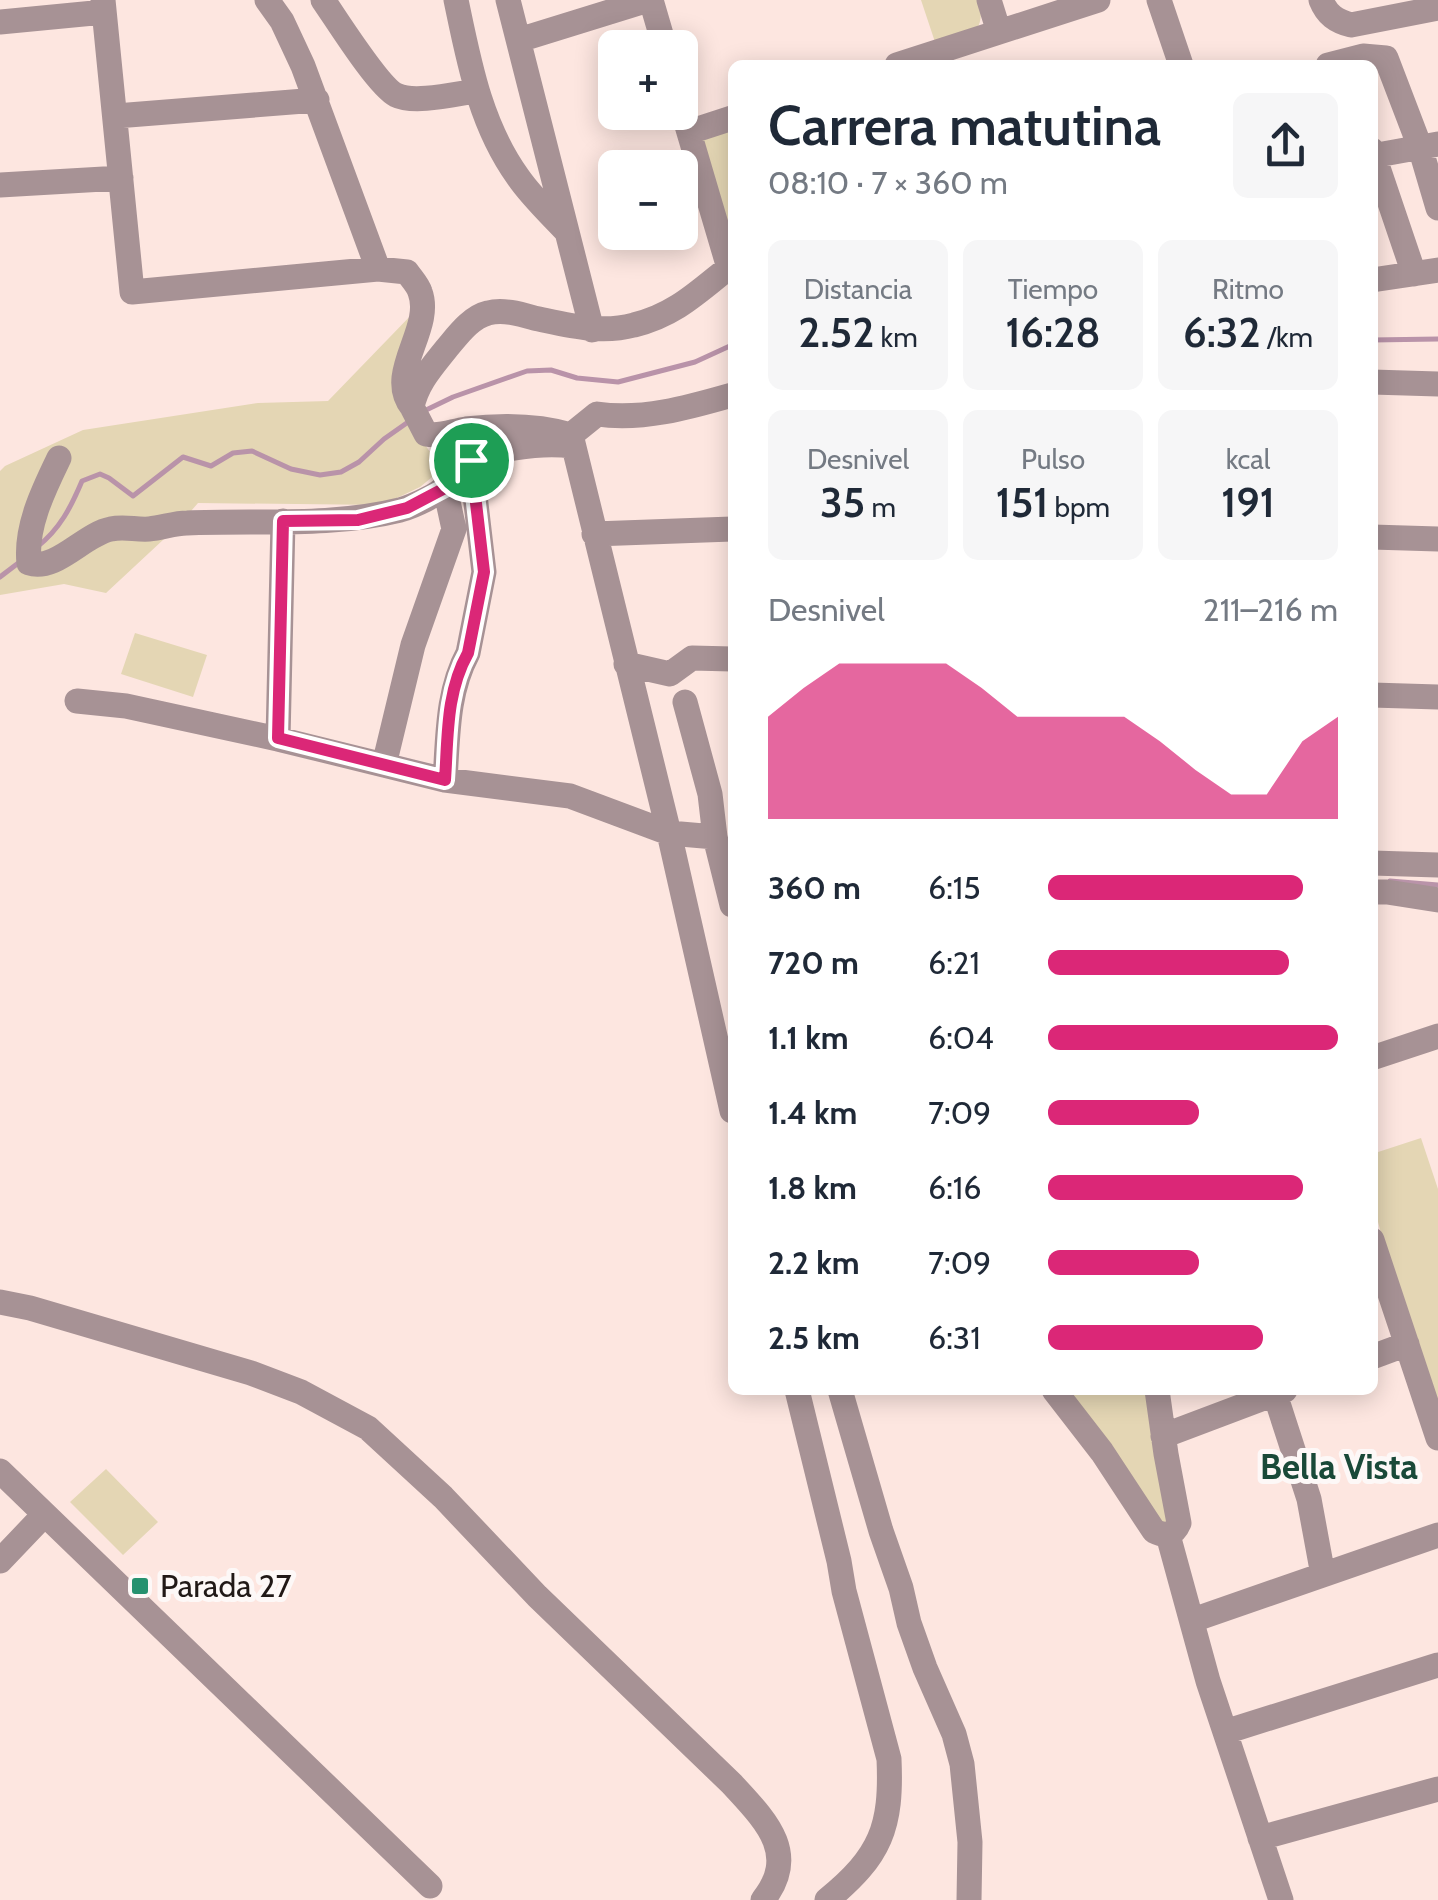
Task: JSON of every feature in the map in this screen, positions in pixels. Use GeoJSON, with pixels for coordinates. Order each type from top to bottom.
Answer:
{"type":"FeatureCollection","features":[{"type":"Feature","properties":{"kind":"street"},"geometry":{"type":"LineString","coordinates":[[267,0],[282,22],[317,100],[378,268]]}},
{"type":"Feature","properties":{"kind":"street"},"geometry":{"type":"LineString","coordinates":[[323,0],[381,82],[396,95],[414,99],[476,91]]}},
{"type":"Feature","properties":{"kind":"street"},"geometry":{"type":"LineString","coordinates":[[456,0],[476,91],[503,155],[529,192],[568,233]]}},
{"type":"Feature","properties":{"kind":"street"},"geometry":{"type":"LineString","coordinates":[[508,0],[592,330]]}},
{"type":"Feature","properties":{"kind":"street"},"geometry":{"type":"LineString","coordinates":[[520,40],[650,0],[659,30]]}},
{"type":"Feature","properties":{"kind":"street"},"geometry":{"type":"LineString","coordinates":[[989,0],[999,32]]}},
{"type":"Feature","properties":{"kind":"street"},"geometry":{"type":"LineString","coordinates":[[912,60],[1098,0]]}},
{"type":"Feature","properties":{"kind":"street"},"geometry":{"type":"LineString","coordinates":[[1159,0],[1180,60]]}},
{"type":"Feature","properties":{"kind":"street"},"geometry":{"type":"LineString","coordinates":[[1321,0],[1326,12],[1351,26],[1368,11],[1438,8]]}},
{"type":"Feature","properties":{"kind":"street"},"geometry":{"type":"LineString","coordinates":[[0,22],[104,6],[132,292],[378,268],[406,272],[420,290],[423,310],[403,383],[404,398],[426,434],[515,426],[552,429],[572,440],[670,834],[728,1093]]}},
{"type":"Feature","properties":{"kind":"street"},"geometry":{"type":"LineString","coordinates":[[964,60],[999,32]]}},
{"type":"Feature","properties":{"kind":"street"},"geometry":{"type":"LineString","coordinates":[[1350,60],[1363,56],[1386,58],[1429,146],[1438,208]]}},
{"type":"Feature","properties":{"kind":"street"},"geometry":{"type":"LineString","coordinates":[[116,116],[317,100]]}},
{"type":"Feature","properties":{"kind":"street"},"geometry":{"type":"LineString","coordinates":[[728,119],[689,132],[728,257]]}},
{"type":"Feature","properties":{"kind":"street"},"geometry":{"type":"LineString","coordinates":[[1378,153],[1429,146]]}},
{"type":"Feature","properties":{"kind":"street"},"geometry":{"type":"LineString","coordinates":[[1378,165],[1426,272],[1378,279]]}},
{"type":"Feature","properties":{"kind":"street"},"geometry":{"type":"LineString","coordinates":[[0,184],[121,178]]}},
{"type":"Feature","properties":{"kind":"street"},"geometry":{"type":"LineString","coordinates":[[412,407],[416,390],[448,347],[470,323],[486,313],[509,312],[592,330],[631,326],[685,304],[728,269]]}},
{"type":"Feature","properties":{"kind":"street"},"geometry":{"type":"LineString","coordinates":[[1378,382],[1438,384]]}},
{"type":"Feature","properties":{"kind":"street"},"geometry":{"type":"LineString","coordinates":[[59,458],[30,536],[29,562],[34,565],[47,564],[91,536],[122,527],[358,520],[407,508],[445,488],[471,460],[572,440],[598,414],[654,414],[728,397]]}},
{"type":"Feature","properties":{"kind":"street"},"geometry":{"type":"LineString","coordinates":[[445,780],[450,700],[468,653],[484,572],[471,460]]}},
{"type":"Feature","properties":{"kind":"street"},"geometry":{"type":"LineString","coordinates":[[384,765],[412,646],[454,529],[445,488]]}},
{"type":"Feature","properties":{"kind":"street"},"geometry":{"type":"LineString","coordinates":[[278,738],[283,521]]}},
{"type":"Feature","properties":{"kind":"street"},"geometry":{"type":"LineString","coordinates":[[594,534],[728,529]]}},
{"type":"Feature","properties":{"kind":"street"},"geometry":{"type":"LineString","coordinates":[[1378,537],[1438,539]]}},
{"type":"Feature","properties":{"kind":"street"},"geometry":{"type":"LineString","coordinates":[[626,664],[670,674],[692,658],[728,659]]}},
{"type":"Feature","properties":{"kind":"street"},"geometry":{"type":"LineString","coordinates":[[1378,695],[1438,697]]}},
{"type":"Feature","properties":{"kind":"street"},"geometry":{"type":"LineString","coordinates":[[77,701],[126,706],[278,738],[445,780],[570,796],[670,834],[715,836]]}},
{"type":"Feature","properties":{"kind":"street"},"geometry":{"type":"LineString","coordinates":[[685,702],[710,794],[728,889]]}},
{"type":"Feature","properties":{"kind":"street"},"geometry":{"type":"LineString","coordinates":[[1378,863],[1438,864]]}},
{"type":"Feature","properties":{"kind":"street"},"geometry":{"type":"LineString","coordinates":[[1378,892],[1438,900]]}},
{"type":"Feature","properties":{"kind":"street"},"geometry":{"type":"LineString","coordinates":[[1378,1056],[1438,1036]]}},
{"type":"Feature","properties":{"kind":"street"},"geometry":{"type":"LineString","coordinates":[[1378,1258],[1438,1438]]}},
{"type":"Feature","properties":{"kind":"street"},"geometry":{"type":"LineString","coordinates":[[0,1302],[251,1373],[301,1392],[368,1428],[443,1496],[537,1596],[756,1810],[776,1842],[779,1860],[775,1884],[763,1900]]}},
{"type":"Feature","properties":{"kind":"street"},"geometry":{"type":"LineString","coordinates":[[1378,1355],[1406,1344]]}},
{"type":"Feature","properties":{"kind":"street"},"geometry":{"type":"LineString","coordinates":[[798,1395],[844,1591],[889,1759],[884,1830],[860,1869],[827,1900]]}},
{"type":"Feature","properties":{"kind":"street"},"geometry":{"type":"LineString","coordinates":[[841,1395],[909,1623],[954,1734],[962,1764],[970,1842],[969,1900]]}},
{"type":"Feature","properties":{"kind":"street"},"geometry":{"type":"LineString","coordinates":[[1058,1395],[1102,1452],[1154,1532],[1168,1535],[1179,1523],[1158,1395]]}},
{"type":"Feature","properties":{"kind":"street"},"geometry":{"type":"LineString","coordinates":[[1163,1436],[1272,1395]]}},
{"type":"Feature","properties":{"kind":"street"},"geometry":{"type":"LineString","coordinates":[[1281,1395],[1309,1499],[1324,1574]]}},
{"type":"Feature","properties":{"kind":"street"},"geometry":{"type":"LineString","coordinates":[[0,1471],[430,1886]]}},
{"type":"Feature","properties":{"kind":"street"},"geometry":{"type":"LineString","coordinates":[[0,1560],[44,1515]]}},
{"type":"Feature","properties":{"kind":"street"},"geometry":{"type":"LineString","coordinates":[[1168,1535],[1208,1682],[1282,1900]]}},
{"type":"Feature","properties":{"kind":"street"},"geometry":{"type":"LineString","coordinates":[[1192,1620],[1438,1535]]}},
{"type":"Feature","properties":{"kind":"street"},"geometry":{"type":"LineString","coordinates":[[1225,1732],[1438,1665]]}},
{"type":"Feature","properties":{"kind":"street"},"geometry":{"type":"LineString","coordinates":[[1260,1838],[1438,1790]]}},
{"type":"Feature","properties":{"kind":"shaded area"},"geometry":{"type":"Polygon","coordinates":[[[921,0],[979,0],[978,28],[935,42],[921,0]]]}},
{"type":"Feature","properties":{"kind":"shaded area"},"geometry":{"type":"Polygon","coordinates":[[[728,128],[728,229],[701,137],[728,128]]]}},
{"type":"Feature","properties":{"kind":"shaded area"},"geometry":{"type":"Polygon","coordinates":[[[417,309],[399,408],[442,469],[420,487],[382,505],[198,503],[106,593],[64,584],[0,595],[0,471],[5,466],[83,430],[258,403],[328,401],[417,309]]]}},
{"type":"Feature","properties":{"kind":"shaded area"},"geometry":{"type":"Polygon","coordinates":[[[135,633],[207,655],[193,697],[121,674],[135,633]]]}},
{"type":"Feature","properties":{"kind":"shaded area"},"geometry":{"type":"Polygon","coordinates":[[[1421,1138],[1438,1189],[1438,1402],[1378,1222],[1378,1152],[1421,1138]]]}},
{"type":"Feature","properties":{"kind":"shaded area"},"geometry":{"type":"Polygon","coordinates":[[[1069,1395],[1150,1395],[1171,1522],[1159,1523],[1069,1395]]]}},
{"type":"Feature","properties":{"kind":"shaded area"},"geometry":{"type":"Polygon","coordinates":[[[106,1469],[158,1522],[123,1555],[70,1502],[106,1469]]]}},
{"type":"Feature","properties":{"kind":"waterway"},"geometry":{"type":"LineString","coordinates":[[1378,340],[1438,339]]}},
{"type":"Feature","properties":{"kind":"waterway"},"geometry":{"type":"LineString","coordinates":[[424,411],[527,371],[551,370],[577,378],[618,382],[695,362],[728,347]]}},
{"type":"Feature","properties":{"kind":"waterway"},"geometry":{"type":"LineString","coordinates":[[37,547],[64,517],[82,481],[100,474],[133,496],[183,457],[211,466],[233,453],[252,451],[291,469],[320,475],[341,472],[411,420]]}},
{"type":"Feature","properties":{"kind":"waterway"},"geometry":{"type":"LineString","coordinates":[[0,577],[21,561]]}},
{"type":"Feature","properties":{"kind":"waterway"},"geometry":{"type":"LineString","coordinates":[[1390,881],[1438,885]]}},
{"type":"Feature","properties":{"kind":"place","name":"Parada 27"},"geometry":{"type":"Point","coordinates":[140,1586]}},
{"type":"Feature","properties":{"kind":"district","name":"Bella Vista"},"geometry":{"type":"Point","coordinates":[1339,1467]}},
{"type":"Feature","properties":{"kind":"route"},"geometry":{"type":"LineString","coordinates":[[471,460],[484,572],[468,653],[450,700],[445,780],[278,738],[283,521],[358,520],[407,508],[445,488],[450,478],[471,460]]}}]}
